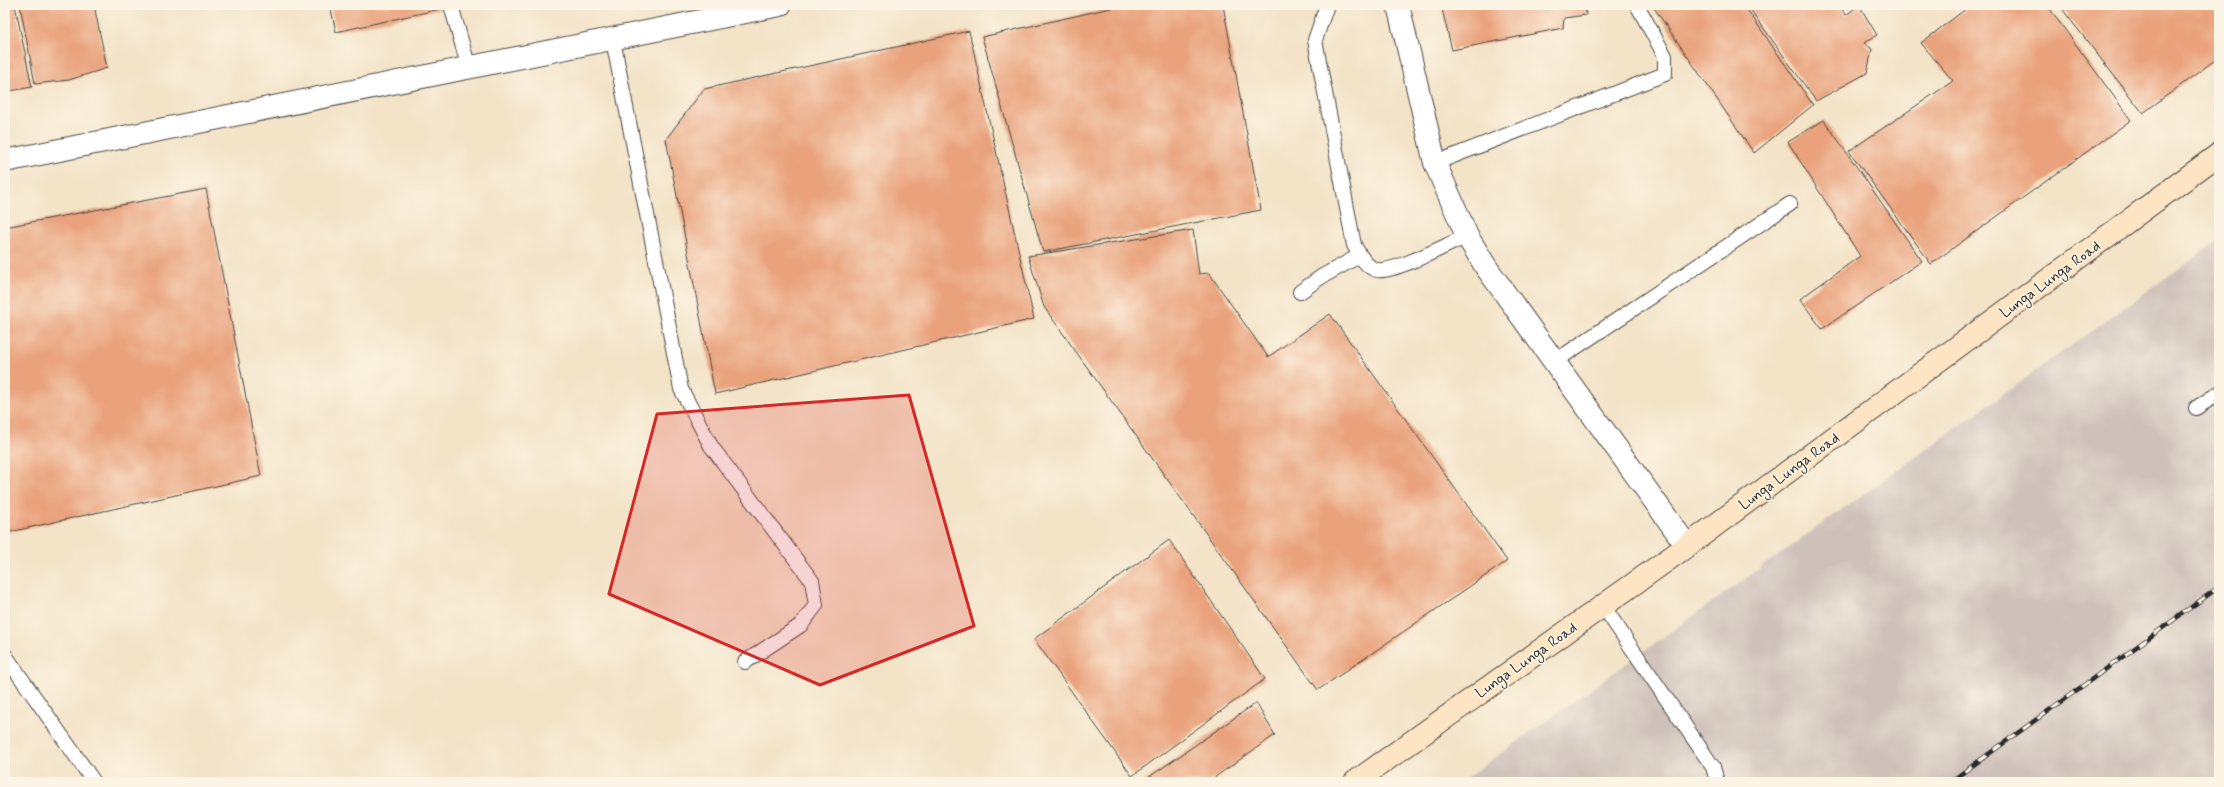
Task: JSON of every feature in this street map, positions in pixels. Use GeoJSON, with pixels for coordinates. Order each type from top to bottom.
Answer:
{"type":"FeatureCollection","features":[{"type":"Feature","properties":{"kind":"main road","name":"Lunga Lunga Road"},"geometry":{"type":"LineString","coordinates":[[1355,782],[1687,546],[2219,154]]}},
{"type":"Feature","properties":{"kind":"street"},"geometry":{"type":"LineString","coordinates":[[5,161],[613,40],[780,5]]}},
{"type":"Feature","properties":{"kind":"street"},"geometry":{"type":"LineString","coordinates":[[1398,5],[1435,163],[1467,236],[1486,267],[1687,546]]}},
{"type":"Feature","properties":{"kind":"lane"},"geometry":{"type":"LineString","coordinates":[[1326,5],[1315,40],[1354,246],[1359,256],[1365,263],[1376,270],[1390,269],[1467,236]]}},
{"type":"Feature","properties":{"kind":"lane"},"geometry":{"type":"LineString","coordinates":[[1435,163],[1665,74],[1666,56],[1638,5]]}},
{"type":"Feature","properties":{"kind":"lane"},"geometry":{"type":"LineString","coordinates":[[452,9],[469,68]]}},
{"type":"Feature","properties":{"kind":"lane"},"geometry":{"type":"LineString","coordinates":[[613,40],[681,389],[711,446],[812,581],[816,605],[801,625],[745,662]]}},
{"type":"Feature","properties":{"kind":"lane"},"geometry":{"type":"LineString","coordinates":[[1554,362],[1790,204]]}},
{"type":"Feature","properties":{"kind":"lane"},"geometry":{"type":"LineString","coordinates":[[1300,292],[1320,277],[1359,256]]}},
{"type":"Feature","properties":{"kind":"lane"},"geometry":{"type":"LineString","coordinates":[[2196,408],[2219,393]]}},
{"type":"Feature","properties":{"kind":"lane"},"geometry":{"type":"LineString","coordinates":[[1603,606],[1712,767],[1717,782]]}},
{"type":"Feature","properties":{"kind":"lane"},"geometry":{"type":"LineString","coordinates":[[5,655],[94,782]]}},
{"type":"Feature","properties":{"kind":"highlighted area"},"geometry":{"type":"Polygon","coordinates":[[[909,395],[974,626],[820,685],[609,594],[657,414],[909,395]]]}},
{"type":"Feature","properties":{"kind":"shaded area"},"geometry":{"type":"Polygon","coordinates":[[[2219,240],[2219,782],[1461,782],[2219,240]]]}},
{"type":"Feature","properties":{"kind":"building"},"geometry":{"type":"Polygon","coordinates":[[[5,5],[15,5],[32,87],[5,92],[5,5]]]}},
{"type":"Feature","properties":{"kind":"building"},"geometry":{"type":"Polygon","coordinates":[[[20,5],[94,5],[107,68],[69,80],[35,84],[20,5]]]}},
{"type":"Feature","properties":{"kind":"building"},"geometry":{"type":"Polygon","coordinates":[[[330,5],[454,5],[454,6],[336,32],[330,5]]]}},
{"type":"Feature","properties":{"kind":"building"},"geometry":{"type":"Polygon","coordinates":[[[1124,5],[1223,5],[1261,210],[1043,252],[982,37],[1124,5]]]}},
{"type":"Feature","properties":{"kind":"building"},"geometry":{"type":"Polygon","coordinates":[[[1441,5],[1585,5],[1586,15],[1564,18],[1563,28],[1452,50],[1441,5]]]}},
{"type":"Feature","properties":{"kind":"building"},"geometry":{"type":"Polygon","coordinates":[[[1652,5],[1744,5],[1813,105],[1754,153],[1652,5]]]}},
{"type":"Feature","properties":{"kind":"building"},"geometry":{"type":"Polygon","coordinates":[[[1747,5],[1839,5],[1846,15],[1859,5],[1877,35],[1864,43],[1872,49],[1867,73],[1816,101],[1747,5]]]}},
{"type":"Feature","properties":{"kind":"building"},"geometry":{"type":"Polygon","coordinates":[[[1971,5],[2047,5],[2131,120],[1931,264],[1849,151],[1953,81],[1921,43],[1971,5]]]}},
{"type":"Feature","properties":{"kind":"building"},"geometry":{"type":"Polygon","coordinates":[[[2059,5],[2219,5],[2219,57],[2143,113],[2059,5]]]}},
{"type":"Feature","properties":{"kind":"building"},"geometry":{"type":"Polygon","coordinates":[[[969,31],[1034,319],[715,394],[666,139],[704,89],[969,31]]]}},
{"type":"Feature","properties":{"kind":"building"},"geometry":{"type":"Polygon","coordinates":[[[1824,120],[1922,261],[1822,329],[1800,299],[1860,256],[1788,142],[1824,120]]]}},
{"type":"Feature","properties":{"kind":"building"},"geometry":{"type":"Polygon","coordinates":[[[206,189],[261,476],[5,533],[5,227],[206,189]]]}},
{"type":"Feature","properties":{"kind":"building"},"geometry":{"type":"Polygon","coordinates":[[[1193,230],[1199,274],[1209,273],[1268,357],[1330,314],[1507,561],[1318,690],[1044,307],[1028,256],[1193,230]]]}},
{"type":"Feature","properties":{"kind":"building"},"geometry":{"type":"Polygon","coordinates":[[[1169,540],[1265,679],[1132,776],[1034,639],[1169,540]]]}},
{"type":"Feature","properties":{"kind":"building"},"geometry":{"type":"Polygon","coordinates":[[[1256,703],[1275,735],[1208,782],[1142,782],[1256,703]]]}},
{"type":"Feature","properties":{"kind":"railway"},"geometry":{"type":"LineString","coordinates":[[1950,782],[2219,587]]}}]}
